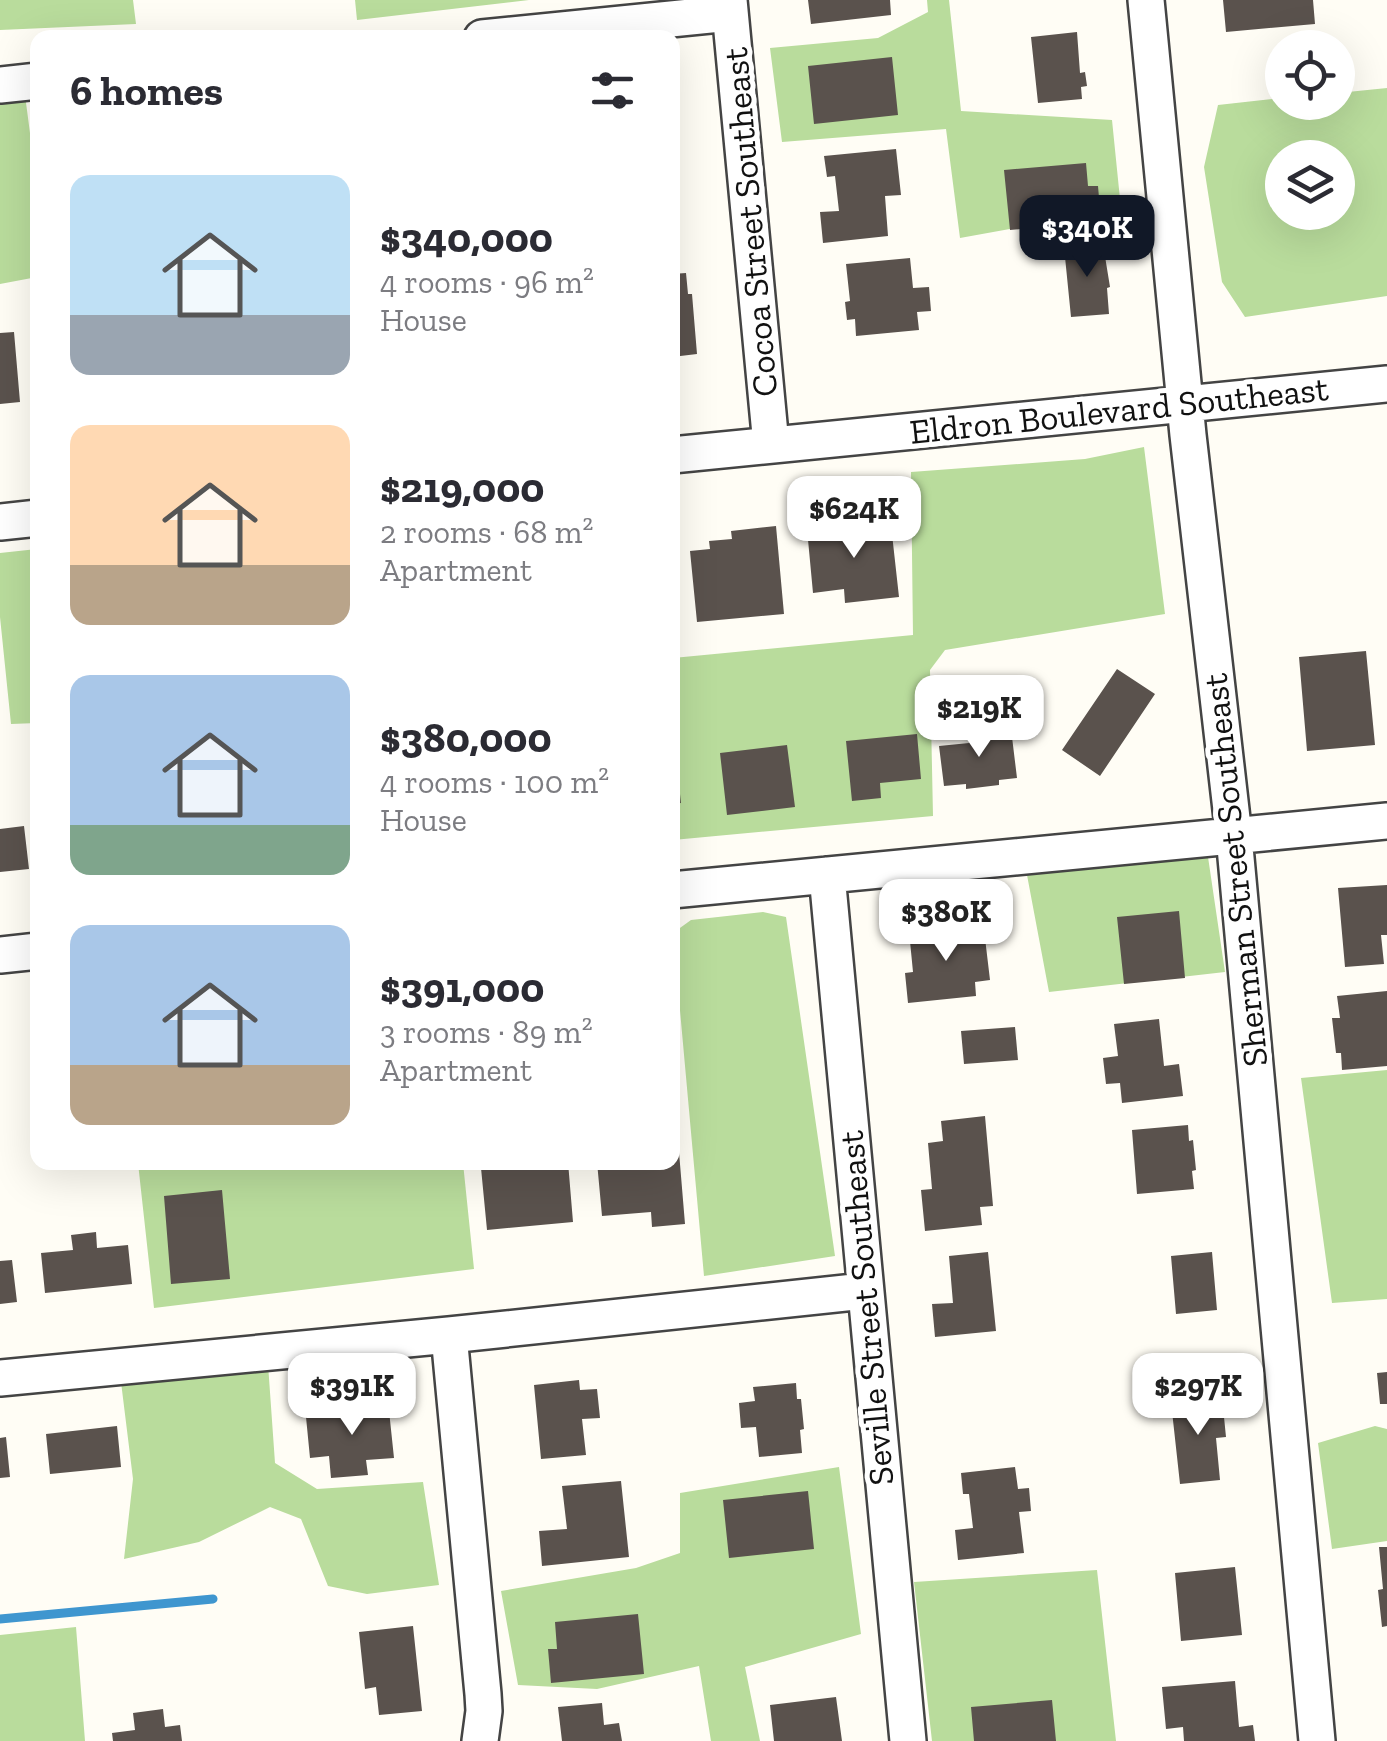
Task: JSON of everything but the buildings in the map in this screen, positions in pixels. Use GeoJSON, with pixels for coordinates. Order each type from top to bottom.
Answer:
{"type":"FeatureCollection","features":[{"type":"Feature","properties":{"kind":"street","name":"Sherman Street Southeast"},"geometry":{"type":"LineString","coordinates":[[1146,0],[1184,404],[1234,836],[1317,1741]]}},
{"type":"Feature","properties":{"kind":"street"},"geometry":{"type":"LineString","coordinates":[[544,30],[730,6]]}},
{"type":"Feature","properties":{"kind":"street","name":"Cocoa Street Southeast"},"geometry":{"type":"LineString","coordinates":[[730,6],[771,445]]}},
{"type":"Feature","properties":{"kind":"street"},"geometry":{"type":"LineString","coordinates":[[0,85],[30,83]]}},
{"type":"Feature","properties":{"kind":"street","name":"Eldron Boulevard Southeast"},"geometry":{"type":"LineString","coordinates":[[680,453],[1387,384]]}},
{"type":"Feature","properties":{"kind":"street"},"geometry":{"type":"LineString","coordinates":[[0,522],[30,519]]}},
{"type":"Feature","properties":{"kind":"street"},"geometry":{"type":"LineString","coordinates":[[680,889],[1387,821]]}},
{"type":"Feature","properties":{"kind":"street","name":"Seville Street Southeast"},"geometry":{"type":"LineString","coordinates":[[827,875],[908,1741]]}},
{"type":"Feature","properties":{"kind":"street"},"geometry":{"type":"LineString","coordinates":[[0,955],[30,952]]}},
{"type":"Feature","properties":{"kind":"street"},"geometry":{"type":"LineString","coordinates":[[0,1378],[864,1292]]}},
{"type":"Feature","properties":{"kind":"street"},"geometry":{"type":"LineString","coordinates":[[449,1336],[483,1694],[480,1741]]}},
{"type":"Feature","properties":{"kind":"green space"},"geometry":{"type":"Polygon","coordinates":[[[0,0],[133,0],[136,24],[0,30],[0,0]]]}},
{"type":"Feature","properties":{"kind":"green space"},"geometry":{"type":"Polygon","coordinates":[[[355,0],[529,0],[357,20],[355,0]]]}},
{"type":"Feature","properties":{"kind":"green space"},"geometry":{"type":"Polygon","coordinates":[[[927,0],[949,0],[961,111],[1112,120],[1121,209],[960,238],[946,129],[782,142],[770,48],[878,38],[928,12],[927,0]]]}},
{"type":"Feature","properties":{"kind":"green space"},"geometry":{"type":"Polygon","coordinates":[[[1387,88],[1387,296],[1245,317],[1222,282],[1204,167],[1218,105],[1265,100],[1265,120],[1355,120],[1355,91],[1387,88]]]}},
{"type":"Feature","properties":{"kind":"green space"},"geometry":{"type":"Polygon","coordinates":[[[25,95],[30,133],[30,278],[0,284],[0,99],[25,95]]]}},
{"type":"Feature","properties":{"kind":"green space"},"geometry":{"type":"Polygon","coordinates":[[[1144,447],[1165,614],[945,650],[930,670],[933,816],[680,839],[680,657],[913,635],[911,472],[1085,459],[1144,447]]]}},
{"type":"Feature","properties":{"kind":"green space"},"geometry":{"type":"Polygon","coordinates":[[[30,550],[30,723],[11,724],[0,617],[0,553],[30,550]]]}},
{"type":"Feature","properties":{"kind":"green space"},"geometry":{"type":"Polygon","coordinates":[[[1208,857],[1225,972],[1049,992],[1027,875],[1208,857]]]}},
{"type":"Feature","properties":{"kind":"green space"},"geometry":{"type":"Polygon","coordinates":[[[763,912],[786,917],[835,1256],[704,1276],[680,1010],[680,928],[691,920],[763,912]]]}},
{"type":"Feature","properties":{"kind":"green space"},"geometry":{"type":"Polygon","coordinates":[[[1387,1070],[1387,1299],[1332,1303],[1301,1078],[1387,1070]]]}},
{"type":"Feature","properties":{"kind":"green space"},"geometry":{"type":"Polygon","coordinates":[[[139,1170],[464,1170],[474,1269],[154,1308],[139,1170]]]}},
{"type":"Feature","properties":{"kind":"green space"},"geometry":{"type":"Polygon","coordinates":[[[268,1364],[275,1463],[317,1489],[423,1482],[439,1585],[367,1594],[328,1586],[301,1519],[270,1507],[199,1542],[124,1559],[133,1479],[121,1382],[268,1364]]]}},
{"type":"Feature","properties":{"kind":"green space"},"geometry":{"type":"Polygon","coordinates":[[[1375,1426],[1387,1429],[1387,1541],[1332,1549],[1318,1443],[1375,1426]]]}},
{"type":"Feature","properties":{"kind":"green space"},"geometry":{"type":"Polygon","coordinates":[[[839,1467],[861,1634],[745,1667],[760,1741],[711,1741],[699,1666],[597,1689],[518,1685],[501,1591],[636,1568],[680,1553],[680,1493],[839,1467]]]}},
{"type":"Feature","properties":{"kind":"green space"},"geometry":{"type":"Polygon","coordinates":[[[1097,1570],[1116,1741],[932,1741],[914,1582],[1097,1570]]]}},
{"type":"Feature","properties":{"kind":"green space"},"geometry":{"type":"Polygon","coordinates":[[[76,1627],[85,1741],[0,1741],[0,1635],[76,1627]]]}},
{"type":"Feature","properties":{"kind":"waterway"},"geometry":{"type":"LineString","coordinates":[[0,1619],[213,1599]]}}]}
